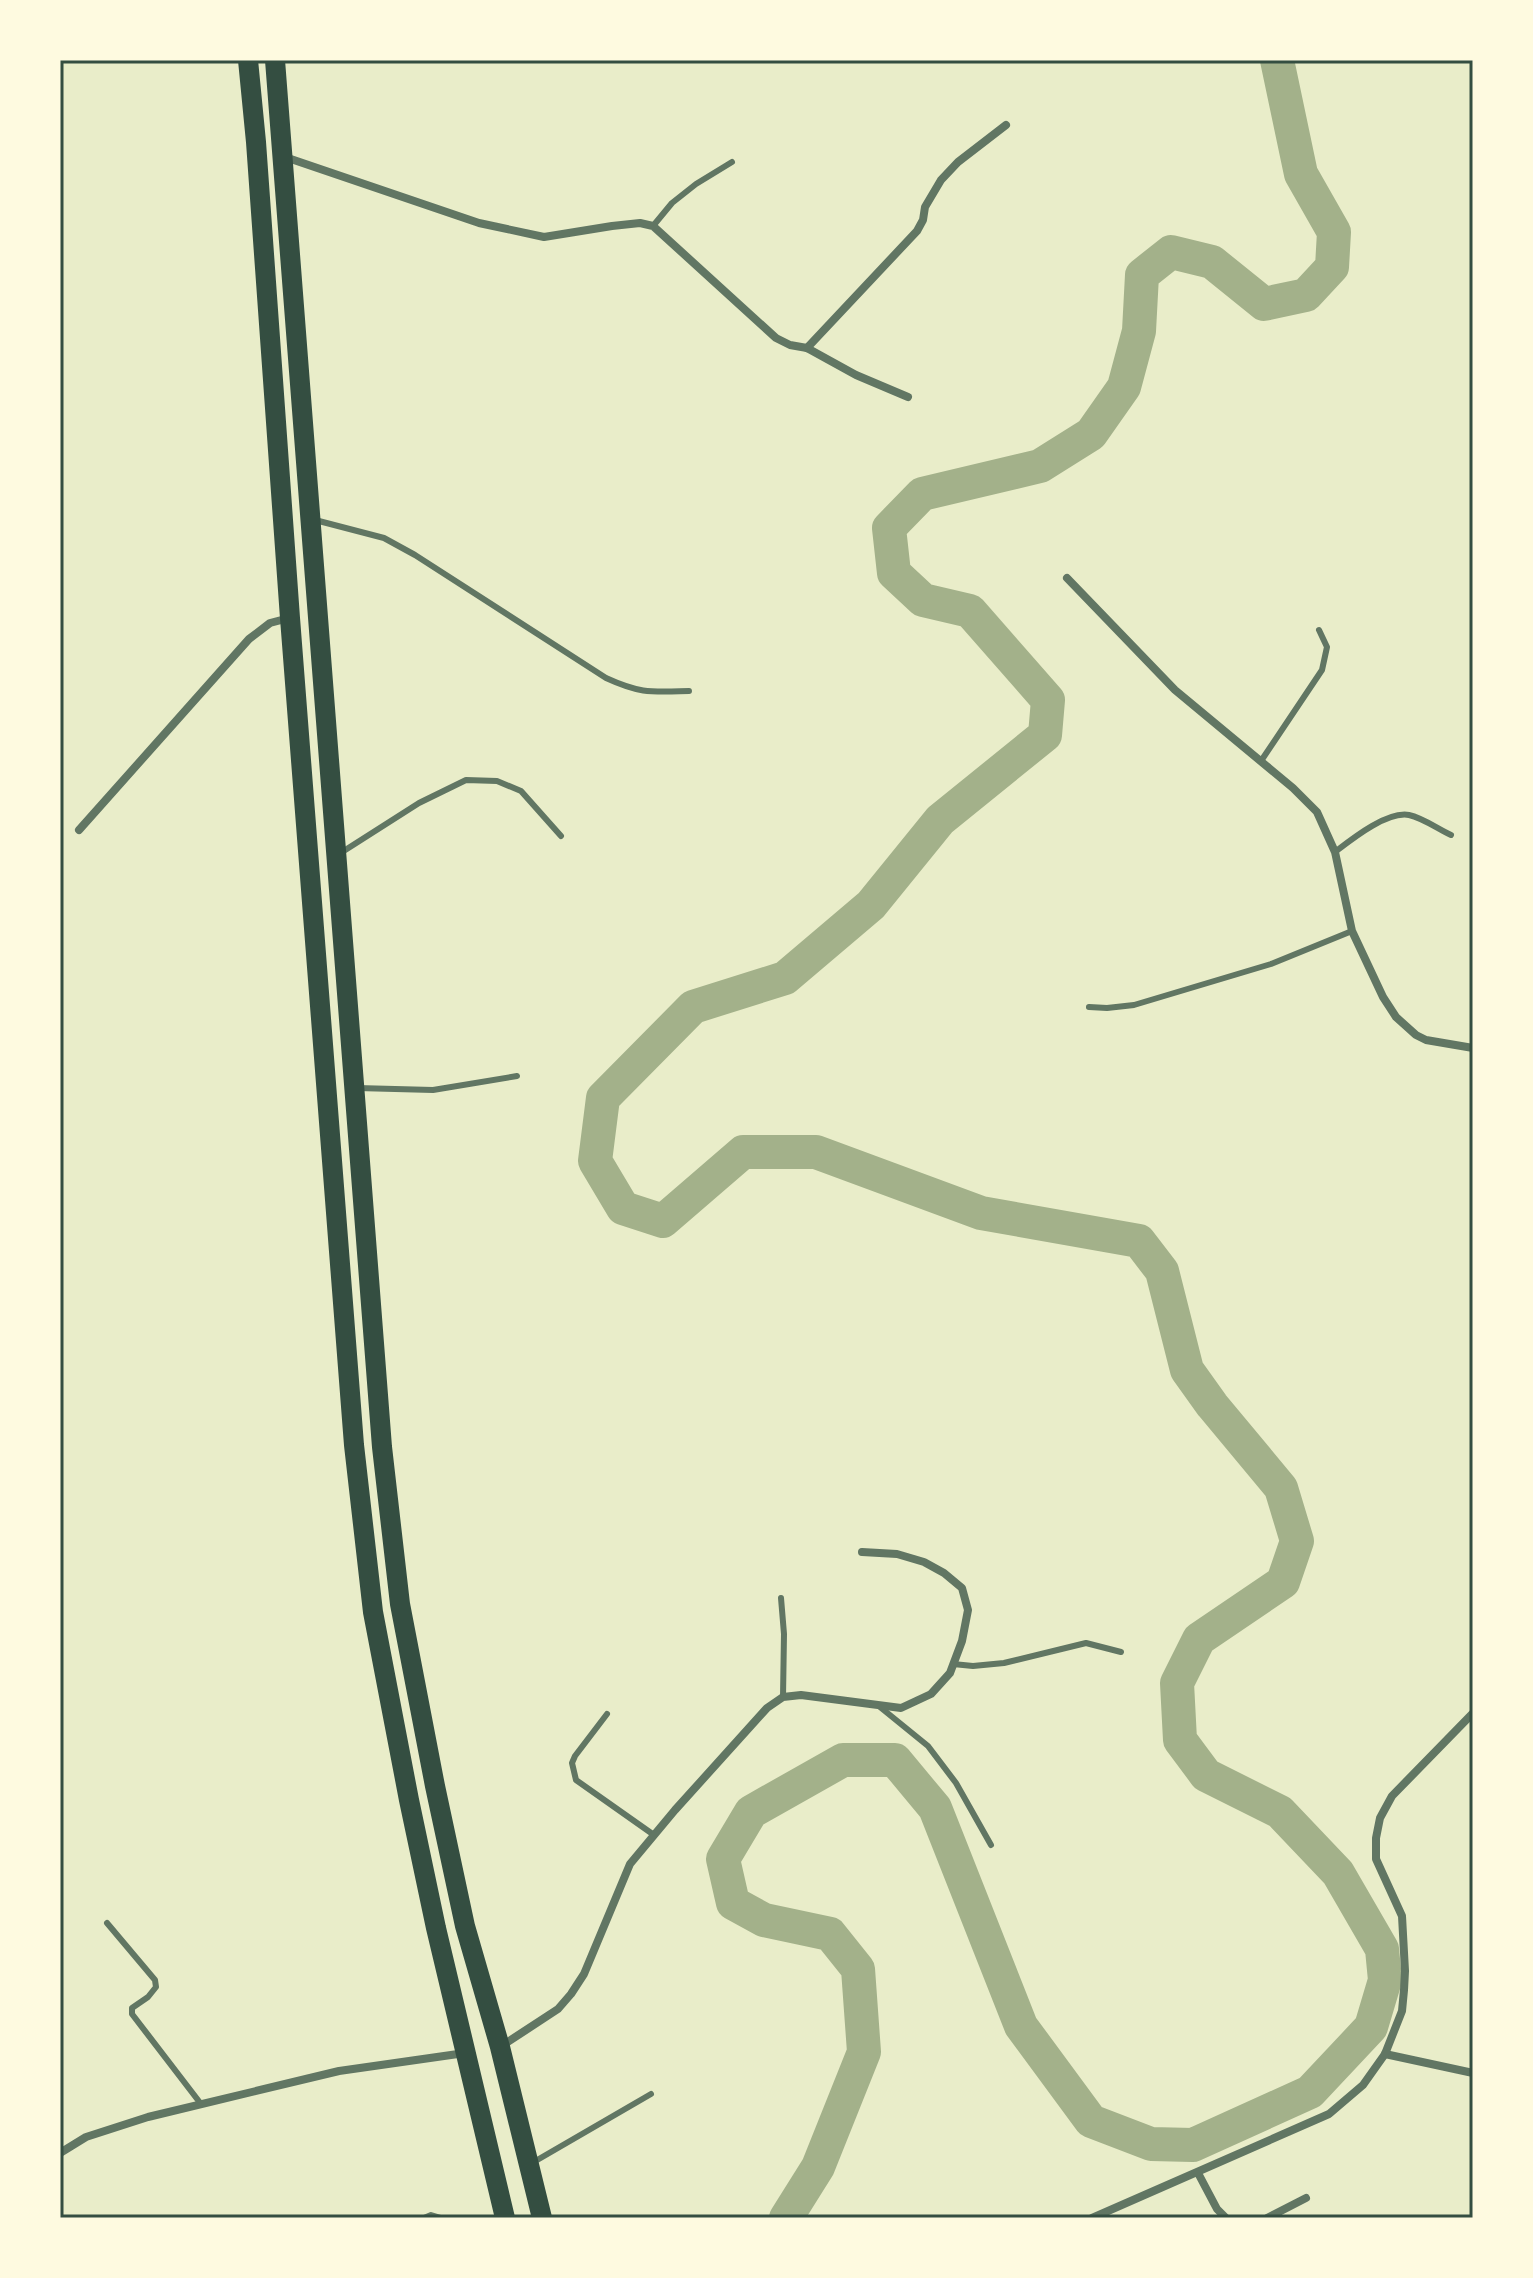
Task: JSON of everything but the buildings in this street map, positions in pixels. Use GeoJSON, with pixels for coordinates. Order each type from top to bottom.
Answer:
{"type":"FeatureCollection","features":[{"type":"Feature","properties":{"kind":"highway"},"geometry":{"type":"LineString","coordinates":[[248,60],[354,1445],[373,1612],[415,1829],[505,2218]]}},
{"type":"Feature","properties":{"kind":"highway"},"geometry":{"type":"LineString","coordinates":[[275,60],[382,1447],[400,1604],[465,1926],[500,2047],[542,2218]]}},
{"type":"Feature","properties":{"kind":"street"},"geometry":{"type":"LineString","coordinates":[[807,348],[917,231],[925,207],[941,180],[958,162],[1006,125]]}},
{"type":"Feature","properties":{"kind":"street"},"geometry":{"type":"LineString","coordinates":[[284,157],[479,223],[544,237],[626,224],[653,226],[776,338],[807,348],[856,375],[908,397]]}},
{"type":"Feature","properties":{"kind":"street"},"geometry":{"type":"LineString","coordinates":[[1067,578],[1175,690],[1293,788],[1317,812],[1335,852],[1352,931],[1383,997],[1396,1017],[1426,1040],[1473,1048]]}},
{"type":"Feature","properties":{"kind":"street"},"geometry":{"type":"LineString","coordinates":[[79,830],[249,639],[270,623],[290,618]]}},
{"type":"Feature","properties":{"kind":"street"},"geometry":{"type":"LineString","coordinates":[[500,2047],[558,2009],[571,1994],[584,1974],[630,1864],[767,1708],[783,1697],[801,1695],[901,1708],[931,1694],[950,1673],[962,1641],[968,1610],[962,1588],[924,1562],[897,1554],[862,1552]]}},
{"type":"Feature","properties":{"kind":"street"},"geometry":{"type":"LineString","coordinates":[[1092,2218],[1329,2114],[1363,2085],[1385,2054],[1402,2011],[1405,1971],[1402,1916],[1376,1859],[1380,1818],[1392,1796],[1473,1713]]}},
{"type":"Feature","properties":{"kind":"street"},"geometry":{"type":"LineString","coordinates":[[60,2153],[86,2137],[148,2117],[339,2071],[466,2053]]}},
{"type":"Feature","properties":{"kind":"street"},"geometry":{"type":"LineString","coordinates":[[1385,2054],[1473,2073]]}},
{"type":"Feature","properties":{"kind":"street"},"geometry":{"type":"LineString","coordinates":[[1198,2173],[1217,2209],[1226,2218]]}},
{"type":"Feature","properties":{"kind":"street"},"geometry":{"type":"LineString","coordinates":[[1267,2218],[1306,2198]]}},
{"type":"Feature","properties":{"kind":"lane"},"geometry":{"type":"LineString","coordinates":[[653,226],[672,203],[732,162]]}},
{"type":"Feature","properties":{"kind":"lane"},"geometry":{"type":"LineString","coordinates":[[311,519],[384,538],[606,678],[647,693],[689,691]]}},
{"type":"Feature","properties":{"kind":"lane"},"geometry":{"type":"LineString","coordinates":[[1261,761],[1322,670],[1327,647],[1319,630]]}},
{"type":"Feature","properties":{"kind":"lane"},"geometry":{"type":"LineString","coordinates":[[336,856],[419,803],[466,780],[497,781],[521,791],[561,836]]}},
{"type":"Feature","properties":{"kind":"lane"},"geometry":{"type":"LineString","coordinates":[[1335,852],[1358,835],[1394,816],[1409,815],[1451,835]]}},
{"type":"Feature","properties":{"kind":"lane"},"geometry":{"type":"LineString","coordinates":[[1089,1007],[1134,1005],[1271,964],[1352,931]]}},
{"type":"Feature","properties":{"kind":"lane"},"geometry":{"type":"LineString","coordinates":[[354,1088],[433,1090],[517,1076]]}},
{"type":"Feature","properties":{"kind":"lane"},"geometry":{"type":"LineString","coordinates":[[781,1598],[783,1697]]}},
{"type":"Feature","properties":{"kind":"lane"},"geometry":{"type":"LineString","coordinates":[[953,1664],[1004,1663],[1086,1643],[1121,1652]]}},
{"type":"Feature","properties":{"kind":"lane"},"geometry":{"type":"LineString","coordinates":[[880,1707],[928,1746],[956,1783],[991,1845]]}},
{"type":"Feature","properties":{"kind":"lane"},"geometry":{"type":"LineString","coordinates":[[607,1714],[575,1756],[572,1763],[576,1780],[654,1835]]}},
{"type":"Feature","properties":{"kind":"lane"},"geometry":{"type":"LineString","coordinates":[[107,1923],[155,1980],[156,1987],[132,2008],[132,2014],[201,2104]]}},
{"type":"Feature","properties":{"kind":"lane"},"geometry":{"type":"LineString","coordinates":[[529,2165],[651,2094]]}},
{"type":"Feature","properties":{"kind":"lane"},"geometry":{"type":"LineString","coordinates":[[424,2218],[431,2215],[441,2218]]}},
{"type":"Feature","properties":{"kind":"waterway"},"geometry":{"type":"LineString","coordinates":[[786,2218],[818,2167],[864,2052],[858,1969],[830,1934],[764,1920],[733,1903],[723,1859],[751,1812],[843,1760],[895,1760],[935,1808],[1021,2026],[1091,2121],[1151,2144],[1193,2145],[1310,2092],[1371,2027],[1385,1980],[1382,1949],[1338,1873],[1280,1812],[1206,1775],[1180,1740],[1177,1683],[1199,1639],[1283,1582],[1297,1541],[1281,1488],[1187,1370],[1162,1271],[1139,1241],[981,1213],[816,1152],[743,1152],[663,1221],[623,1208],[595,1161],[603,1098],[693,1007],[785,978],[871,905],[940,820],[1045,735],[1048,700],[970,611],[923,600],[894,573],[889,528],[922,494],[1040,466],[1091,434],[1124,387],[1139,331],[1142,275],[1171,252],[1212,262],[1264,304],[1306,295],[1332,267],[1334,232],[1301,174],[1277,60]]}}]}
